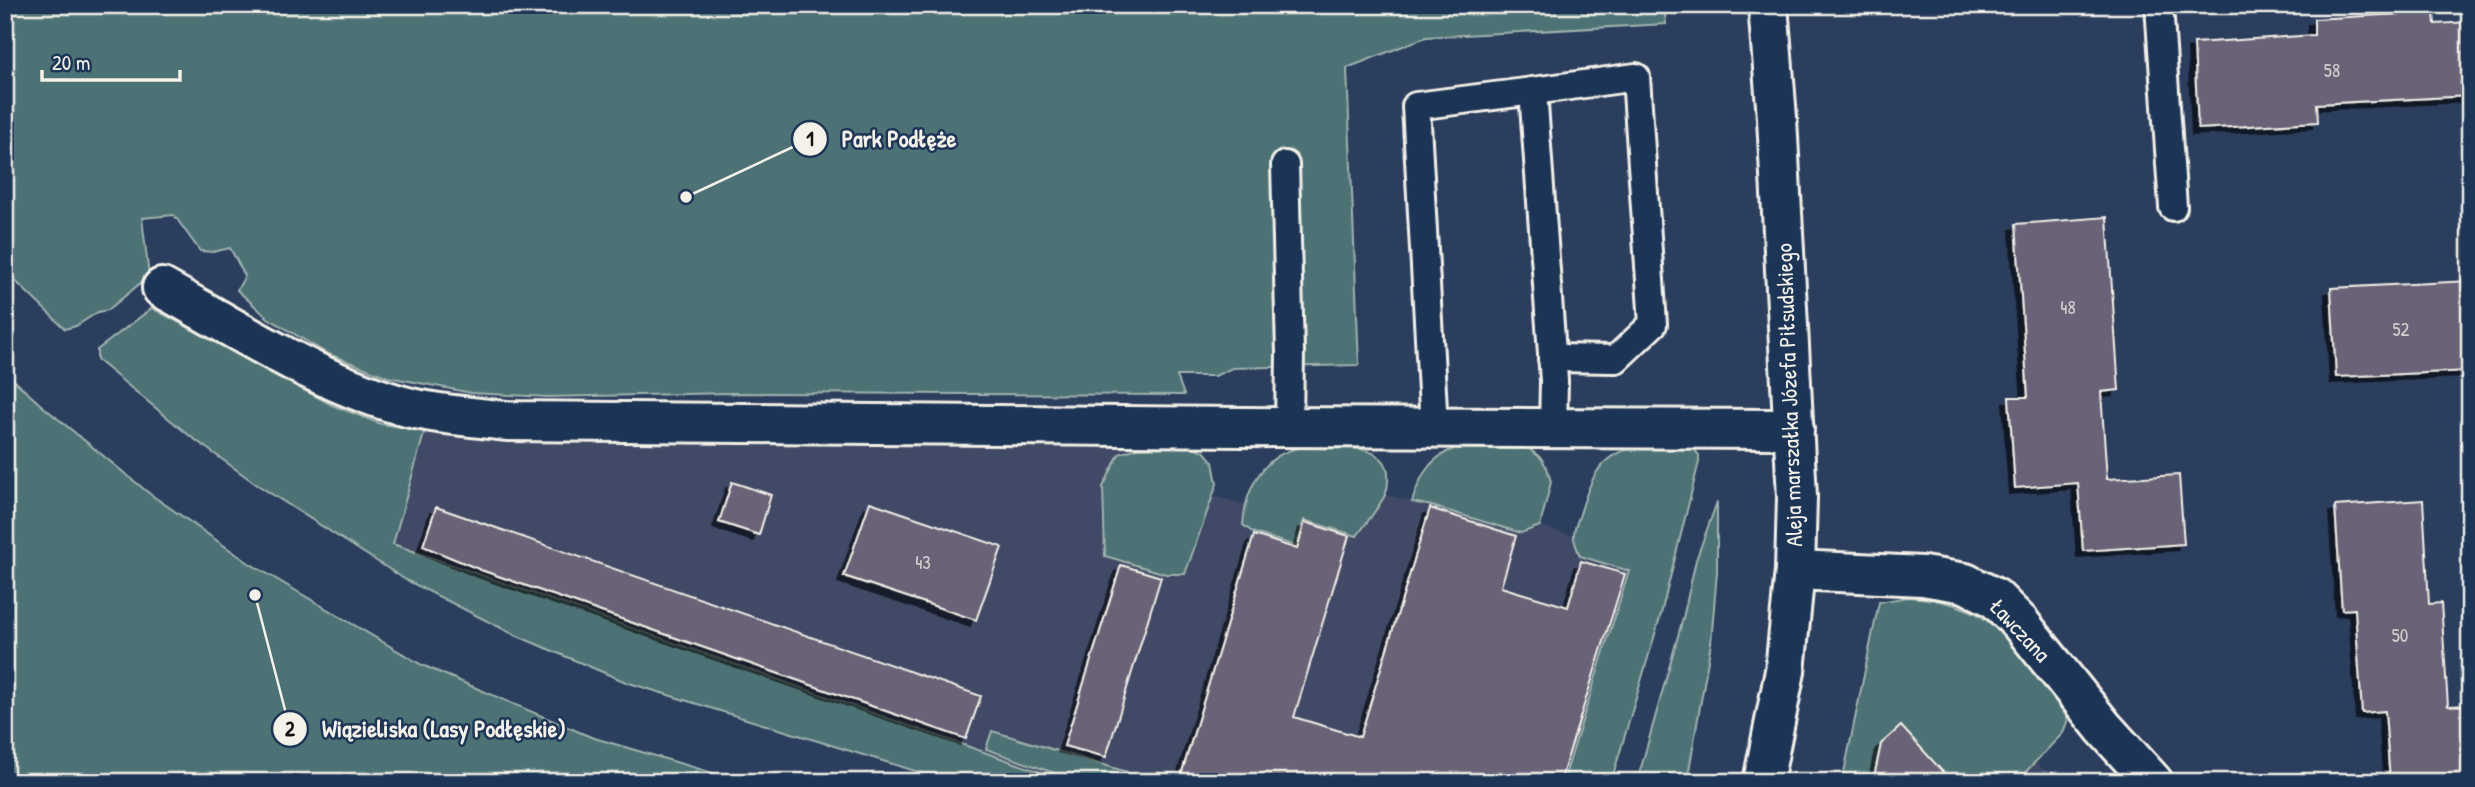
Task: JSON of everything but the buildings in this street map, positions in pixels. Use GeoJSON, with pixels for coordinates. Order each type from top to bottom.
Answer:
{"type":"FeatureCollection","features":[{"type":"Feature","properties":{"kind":"street","name":"Aleja marszałka Józefa Piłsudskiego"},"geometry":{"type":"LineString","coordinates":[[1763,782],[1785,671],[1797,497],[1777,118],[1768,5]]}},
{"type":"Feature","properties":{"kind":"street"},"geometry":{"type":"LineString","coordinates":[[162,288],[305,367],[356,390],[413,408],[507,421],[1289,428],[1794,429]]}},
{"type":"Feature","properties":{"kind":"street","name":"Ławczana"},"geometry":{"type":"LineString","coordinates":[[1794,570],[1923,576],[1965,583],[1995,598],[2020,623],[2104,728],[2152,782]]}},
{"type":"Feature","properties":{"kind":"lane"},"geometry":{"type":"LineString","coordinates":[[2160,5],[2173,207]]}},
{"type":"Feature","properties":{"kind":"lane"},"geometry":{"type":"LineString","coordinates":[[1434,428],[1416,106],[1636,77],[1653,324],[1616,359],[1553,370]]}},
{"type":"Feature","properties":{"kind":"lane"},"geometry":{"type":"LineString","coordinates":[[1533,91],[1553,370],[1553,428]]}},
{"type":"Feature","properties":{"kind":"lane"},"geometry":{"type":"LineString","coordinates":[[1285,165],[1290,352],[1289,428]]}},
{"type":"Feature","properties":{"kind":"shaded area"},"geometry":{"type":"Polygon","coordinates":[[[425,430],[525,443],[1137,448],[1119,454],[1105,555],[1166,573],[1185,574],[1213,496],[1244,504],[1243,525],[1296,546],[1304,520],[1377,506],[1385,495],[1521,533],[1540,526],[1573,536],[1580,556],[1629,570],[1563,782],[1069,782],[393,544],[425,430]]]}},
{"type":"Feature","properties":{"kind":"shaded area"},"geometry":{"type":"Polygon","coordinates":[[[2036,762],[2055,782],[2016,782],[2036,762]]]}},
{"type":"Feature","properties":{"kind":"green space"},"geometry":{"type":"Polygon","coordinates":[[[5,5],[1664,5],[1666,24],[1426,37],[1347,68],[1359,365],[1232,368],[1215,376],[1177,376],[1184,395],[731,393],[548,397],[472,393],[388,377],[326,353],[268,318],[237,290],[245,276],[230,248],[213,252],[200,251],[174,215],[142,218],[149,276],[108,310],[98,312],[76,326],[65,329],[5,271],[5,5]]]}},
{"type":"Feature","properties":{"kind":"green space"},"geometry":{"type":"Polygon","coordinates":[[[152,308],[332,405],[381,424],[425,430],[393,544],[1069,782],[951,782],[626,682],[515,635],[406,580],[256,484],[190,436],[97,360],[97,350],[152,308]]]}},
{"type":"Feature","properties":{"kind":"green space"},"geometry":{"type":"Polygon","coordinates":[[[5,372],[150,494],[249,563],[422,665],[591,737],[743,782],[5,782],[5,372]]]}},
{"type":"Feature","properties":{"kind":"green space"},"geometry":{"type":"Polygon","coordinates":[[[1190,446],[1204,451],[1213,462],[1217,484],[1185,574],[1166,574],[1105,556],[1103,487],[1119,454],[1137,448],[1190,446]]]}},
{"type":"Feature","properties":{"kind":"green space"},"geometry":{"type":"Polygon","coordinates":[[[1298,448],[1354,448],[1379,457],[1386,466],[1386,493],[1357,536],[1304,520],[1296,546],[1254,533],[1243,525],[1247,499],[1258,476],[1274,458],[1298,448]]]}},
{"type":"Feature","properties":{"kind":"green space"},"geometry":{"type":"Polygon","coordinates":[[[1456,448],[1528,448],[1541,458],[1551,482],[1540,526],[1521,533],[1412,502],[1427,469],[1439,457],[1456,448]]]}},
{"type":"Feature","properties":{"kind":"green space"},"geometry":{"type":"Polygon","coordinates":[[[1630,449],[1694,449],[1699,455],[1699,462],[1661,614],[1611,782],[1563,782],[1629,571],[1580,556],[1574,540],[1575,530],[1596,473],[1610,458],[1630,449]]]}},
{"type":"Feature","properties":{"kind":"green space"},"geometry":{"type":"Polygon","coordinates":[[[1717,502],[1717,572],[1711,643],[1687,782],[1637,782],[1683,618],[1696,560],[1717,502]]]}},
{"type":"Feature","properties":{"kind":"green space"},"geometry":{"type":"Polygon","coordinates":[[[1908,597],[1948,603],[1985,619],[1999,630],[2025,659],[2068,719],[2063,733],[2016,782],[1842,782],[1879,602],[1908,597]]]}},
{"type":"Feature","properties":{"kind":"green space"},"geometry":{"type":"Polygon","coordinates":[[[992,731],[1127,772],[1124,782],[1080,782],[986,749],[992,731]]]}},
{"type":"Feature","properties":{"kind":"place","name":"Park Podłęże"},"geometry":{"type":"Point","coordinates":[686,197]}},
{"type":"Feature","properties":{"kind":"place","name":"Wiązieliska (Lasy Podłęskie)"},"geometry":{"type":"Point","coordinates":[255,595]}}]}
